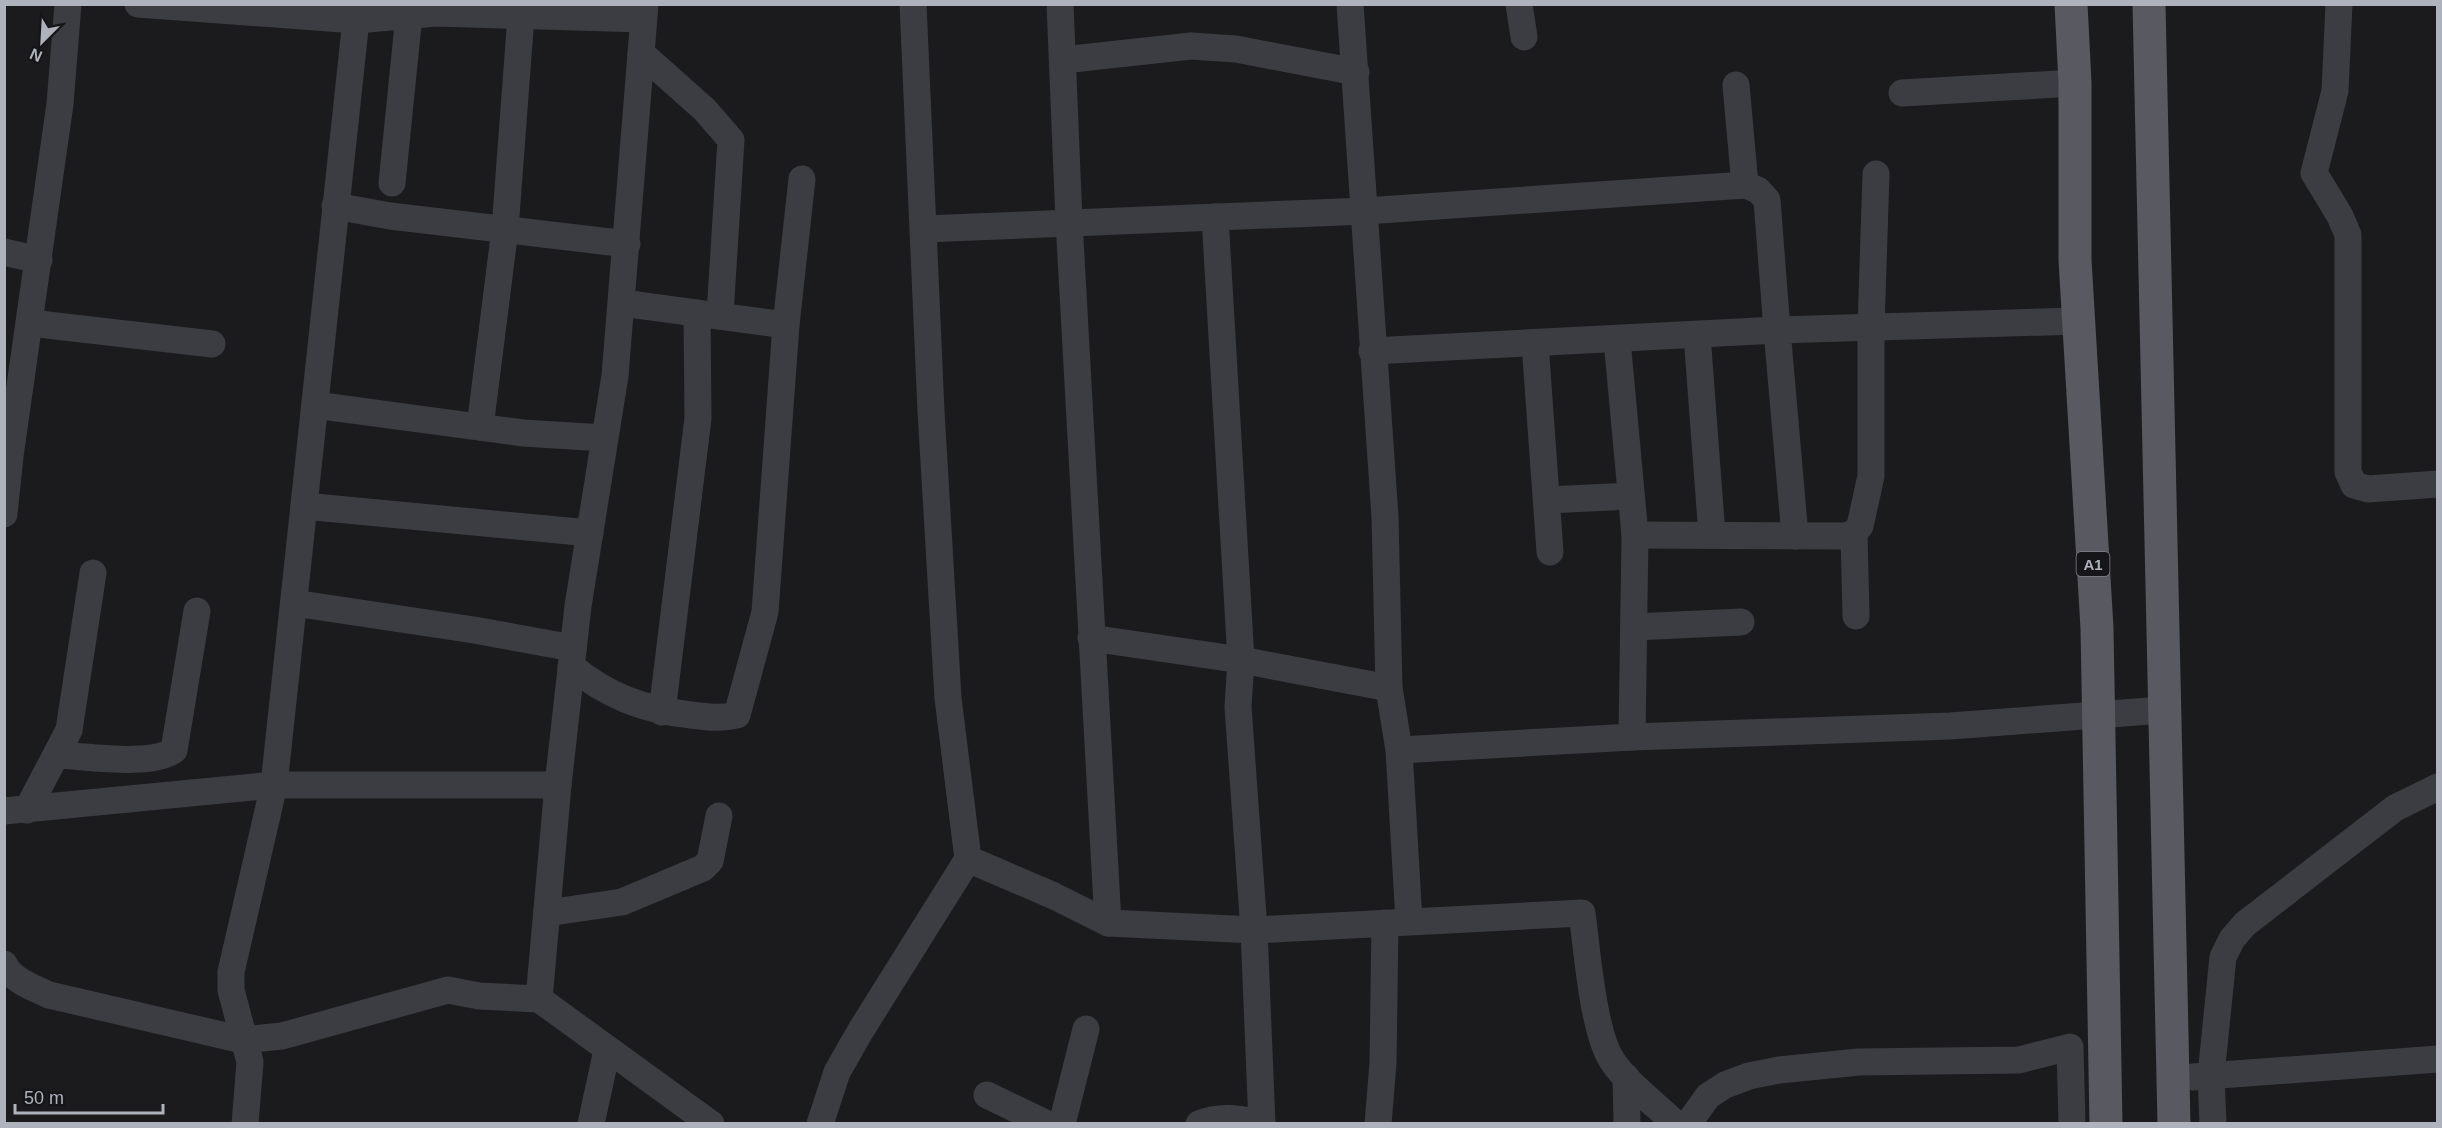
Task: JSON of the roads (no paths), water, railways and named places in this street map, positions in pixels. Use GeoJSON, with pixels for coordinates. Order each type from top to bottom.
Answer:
{"type":"FeatureCollection","features":[{"type":"Feature","properties":{"kind":"main road","name":"A1"},"geometry":{"type":"LineString","coordinates":[[2071,4],[2070,83],[2075,260],[2097,628],[2106,1124]]}},
{"type":"Feature","properties":{"kind":"main road"},"geometry":{"type":"LineString","coordinates":[[2149,4],[2174,1124]]}},
{"type":"Feature","properties":{"kind":"street"},"geometry":{"type":"LineString","coordinates":[[4,514],[60,104],[68,4]]}},
{"type":"Feature","properties":{"kind":"street"},"geometry":{"type":"LineString","coordinates":[[138,4],[409,15],[521,16],[644,12],[622,303],[612,397],[572,657],[539,999]]}},
{"type":"Feature","properties":{"kind":"street"},"geometry":{"type":"LineString","coordinates":[[820,1124],[837,1072],[968,859],[948,698],[913,4]]}},
{"type":"Feature","properties":{"kind":"street"},"geometry":{"type":"LineString","coordinates":[[1060,4],[1069,221],[1108,924]]}},
{"type":"Feature","properties":{"kind":"street"},"geometry":{"type":"LineString","coordinates":[[1350,4],[1385,517],[1389,688],[1399,750],[1398,922],[1378,1124]]}},
{"type":"Feature","properties":{"kind":"street"},"geometry":{"type":"LineString","coordinates":[[1519,4],[1524,37]]}},
{"type":"Feature","properties":{"kind":"street"},"geometry":{"type":"LineString","coordinates":[[1902,93],[2070,83],[2059,4]]}},
{"type":"Feature","properties":{"kind":"street"},"geometry":{"type":"LineString","coordinates":[[2339,4],[2335,91],[2313,173],[2340,216],[2348,235],[2348,472],[2354,484],[2368,489],[2438,484]]}},
{"type":"Feature","properties":{"kind":"street"},"geometry":{"type":"LineString","coordinates":[[245,1124],[250,1062],[231,990],[231,972],[274,785],[334,206],[359,12]]}},
{"type":"Feature","properties":{"kind":"street"},"geometry":{"type":"LineString","coordinates":[[392,183],[409,15]]}},
{"type":"Feature","properties":{"kind":"street"},"geometry":{"type":"LineString","coordinates":[[480,427],[505,229],[521,16]]}},
{"type":"Feature","properties":{"kind":"street"},"geometry":{"type":"LineString","coordinates":[[1063,60],[1191,46],[1236,49],[1356,72]]}},
{"type":"Feature","properties":{"kind":"street"},"geometry":{"type":"LineString","coordinates":[[641,53],[705,110],[731,140],[662,712]]}},
{"type":"Feature","properties":{"kind":"street"},"geometry":{"type":"LineString","coordinates":[[1736,85],[1744,185]]}},
{"type":"Feature","properties":{"kind":"street"},"geometry":{"type":"LineString","coordinates":[[1856,616],[1854,533],[1865,512],[1871,476],[1871,328],[1876,174]]}},
{"type":"Feature","properties":{"kind":"street"},"geometry":{"type":"LineString","coordinates":[[294,603],[474,630],[572,657],[594,685],[624,701],[662,712],[721,719],[737,715],[765,612],[786,324],[802,179]]}},
{"type":"Feature","properties":{"kind":"street"},"geometry":{"type":"LineString","coordinates":[[924,229],[1069,221],[1365,211],[1744,185],[1758,190],[1767,200],[1795,536]]}},
{"type":"Feature","properties":{"kind":"street"},"geometry":{"type":"LineString","coordinates":[[334,206],[390,216],[627,244]]}},
{"type":"Feature","properties":{"kind":"street"},"geometry":{"type":"LineString","coordinates":[[1199,1124],[1213,1118],[1234,1117],[1262,1123],[1254,930],[1238,707],[1241,660],[1215,217]]}},
{"type":"Feature","properties":{"kind":"street"},"geometry":{"type":"LineString","coordinates":[[4,252],[39,260]]}},
{"type":"Feature","properties":{"kind":"street"},"geometry":{"type":"LineString","coordinates":[[622,303],[786,324]]}},
{"type":"Feature","properties":{"kind":"street"},"geometry":{"type":"LineString","coordinates":[[1372,351],[1777,330],[2078,321]]}},
{"type":"Feature","properties":{"kind":"street"},"geometry":{"type":"LineString","coordinates":[[30,323],[212,344]]}},
{"type":"Feature","properties":{"kind":"street"},"geometry":{"type":"LineString","coordinates":[[1697,335],[1712,535]]}},
{"type":"Feature","properties":{"kind":"street"},"geometry":{"type":"LineString","coordinates":[[1617,340],[1635,535],[1632,737]]}},
{"type":"Feature","properties":{"kind":"street"},"geometry":{"type":"LineString","coordinates":[[1535,343],[1550,552]]}},
{"type":"Feature","properties":{"kind":"street"},"geometry":{"type":"LineString","coordinates":[[315,405],[523,433],[604,438]]}},
{"type":"Feature","properties":{"kind":"street"},"geometry":{"type":"LineString","coordinates":[[1547,500],[1630,496]]}},
{"type":"Feature","properties":{"kind":"street"},"geometry":{"type":"LineString","coordinates":[[304,506],[590,533]]}},
{"type":"Feature","properties":{"kind":"street"},"geometry":{"type":"LineString","coordinates":[[1635,535],[1845,536],[1854,533]]}},
{"type":"Feature","properties":{"kind":"street"},"geometry":{"type":"LineString","coordinates":[[16,811],[57,755],[69,730],[93,573]]}},
{"type":"Feature","properties":{"kind":"street"},"geometry":{"type":"LineString","coordinates":[[57,755],[147,759],[167,756],[174,750],[196,610]]}},
{"type":"Feature","properties":{"kind":"street"},"geometry":{"type":"LineString","coordinates":[[1634,627],[1741,622]]}},
{"type":"Feature","properties":{"kind":"street"},"geometry":{"type":"LineString","coordinates":[[1091,638],[1241,660],[1389,688]]}},
{"type":"Feature","properties":{"kind":"street"},"geometry":{"type":"LineString","coordinates":[[1399,750],[1632,737],[1950,726],[2163,710]]}},
{"type":"Feature","properties":{"kind":"street"},"geometry":{"type":"LineString","coordinates":[[16,811],[274,785],[558,785]]}},
{"type":"Feature","properties":{"kind":"street"},"geometry":{"type":"LineString","coordinates":[[2213,1124],[2211,1075],[2223,957],[2232,939],[2245,924],[2395,808],[2438,787]]}},
{"type":"Feature","properties":{"kind":"street"},"geometry":{"type":"LineString","coordinates":[[547,913],[621,902],[703,868],[710,861],[719,816]]}},
{"type":"Feature","properties":{"kind":"street"},"geometry":{"type":"LineString","coordinates":[[968,859],[1054,896],[1108,924],[1254,930],[1582,912],[1592,992],[1606,1051],[1626,1077],[1676,1124]]}},
{"type":"Feature","properties":{"kind":"street"},"geometry":{"type":"LineString","coordinates":[[4,964],[7,970],[29,986],[49,994],[243,1040],[282,1036],[448,990],[479,996],[539,999],[711,1124]]}},
{"type":"Feature","properties":{"kind":"street"},"geometry":{"type":"LineString","coordinates":[[1062,1124],[1086,1029]]}},
{"type":"Feature","properties":{"kind":"street"},"geometry":{"type":"LineString","coordinates":[[1688,1124],[1708,1096],[1725,1084],[1769,1072],[1859,1062],[2019,1060],[2070,1047],[2072,1124]]}},
{"type":"Feature","properties":{"kind":"street"},"geometry":{"type":"LineString","coordinates":[[591,1124],[607,1050]]}},
{"type":"Feature","properties":{"kind":"street"},"geometry":{"type":"LineString","coordinates":[[2172,1080],[2211,1075],[2438,1059]]}},
{"type":"Feature","properties":{"kind":"street"},"geometry":{"type":"LineString","coordinates":[[1626,1077],[1627,1124]]}},
{"type":"Feature","properties":{"kind":"street"},"geometry":{"type":"LineString","coordinates":[[987,1095],[1047,1124]]}}]}
